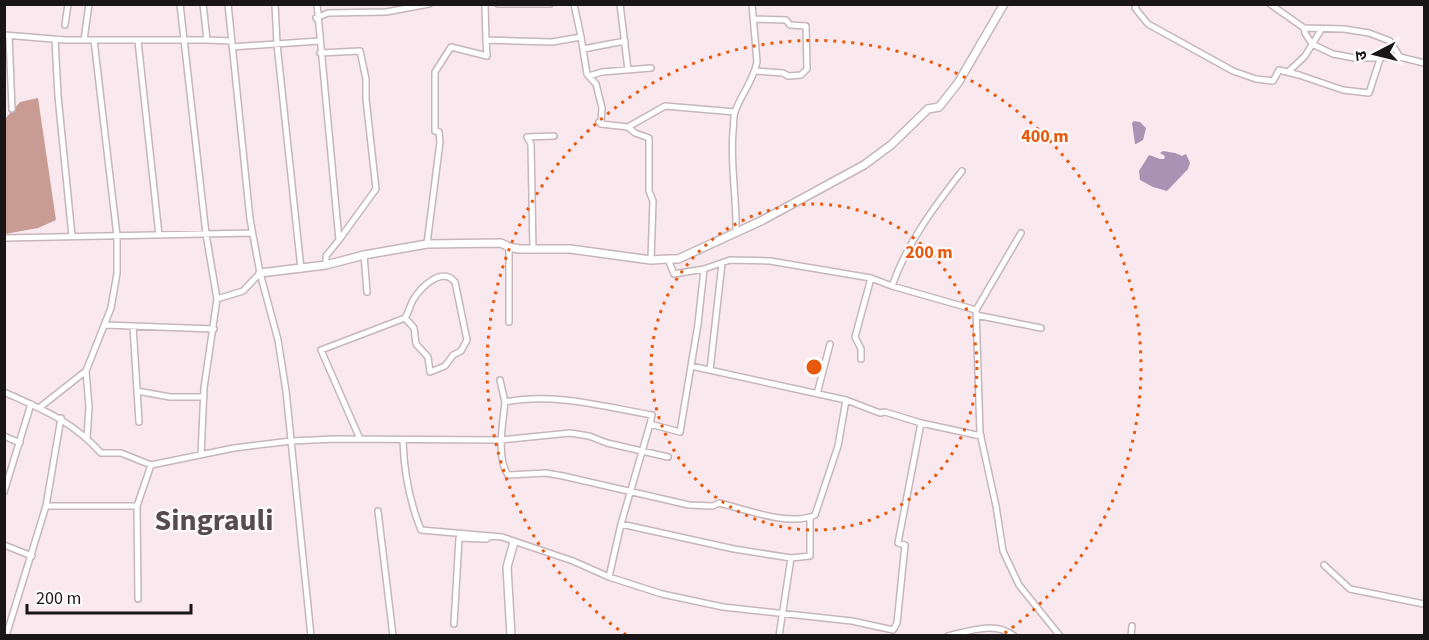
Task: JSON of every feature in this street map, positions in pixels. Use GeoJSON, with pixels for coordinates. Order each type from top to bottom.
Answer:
{"type":"FeatureCollection","features":[{"type":"Feature","properties":{"kind":"street"},"geometry":{"type":"LineString","coordinates":[[65,25],[68,4]]}},
{"type":"Feature","properties":{"kind":"street"},"geometry":{"type":"LineString","coordinates":[[84,40],[89,4]]}},
{"type":"Feature","properties":{"kind":"street"},"geometry":{"type":"LineString","coordinates":[[180,4],[206,234],[217,299],[204,397],[201,455]]}},
{"type":"Feature","properties":{"kind":"street"},"geometry":{"type":"LineString","coordinates":[[203,4],[207,40]]}},
{"type":"Feature","properties":{"kind":"street"},"geometry":{"type":"LineString","coordinates":[[228,4],[252,233],[278,340],[286,391],[311,636]]}},
{"type":"Feature","properties":{"kind":"street"},"geometry":{"type":"LineString","coordinates":[[275,4],[277,44],[301,268]]}},
{"type":"Feature","properties":{"kind":"street"},"geometry":{"type":"LineString","coordinates":[[317,4],[316,18],[339,240]]}},
{"type":"Feature","properties":{"kind":"street"},"geometry":{"type":"LineString","coordinates":[[316,18],[328,13],[386,12],[425,7],[429,4]]}},
{"type":"Feature","properties":{"kind":"street"},"geometry":{"type":"LineString","coordinates":[[427,244],[440,142],[439,132],[435,131],[435,72],[451,47],[487,56],[485,4]]}},
{"type":"Feature","properties":{"kind":"street"},"geometry":{"type":"LineString","coordinates":[[498,4],[550,4]]}},
{"type":"Feature","properties":{"kind":"street"},"geometry":{"type":"LineString","coordinates":[[574,4],[587,74],[596,84],[602,108],[600,122],[628,127],[635,134],[650,138],[649,191],[653,201],[651,260]]}},
{"type":"Feature","properties":{"kind":"street"},"geometry":{"type":"LineString","coordinates":[[620,4],[628,70]]}},
{"type":"Feature","properties":{"kind":"street"},"geometry":{"type":"LineString","coordinates":[[736,232],[732,172],[735,112],[756,71],[757,41],[753,4]]}},
{"type":"Feature","properties":{"kind":"street"},"geometry":{"type":"LineString","coordinates":[[217,299],[243,291],[260,273],[326,265],[364,255],[427,244],[501,243],[509,248],[570,249],[651,260],[678,259],[845,177],[891,145],[928,109],[939,107],[958,83],[1004,4]]}},
{"type":"Feature","properties":{"kind":"street"},"geometry":{"type":"LineString","coordinates":[[1137,4],[1135,8],[1148,24],[1233,71],[1256,79],[1273,81],[1279,70],[1343,90],[1369,93],[1380,59]]}},
{"type":"Feature","properties":{"kind":"street"},"geometry":{"type":"LineString","coordinates":[[1270,4],[1304,28],[1312,44],[1333,54],[1356,58],[1400,57],[1425,63]]}},
{"type":"Feature","properties":{"kind":"street"},"geometry":{"type":"LineString","coordinates":[[753,19],[786,20],[790,26],[806,26],[807,69],[801,75],[788,76],[783,73],[756,71]]}},
{"type":"Feature","properties":{"kind":"street"},"geometry":{"type":"LineString","coordinates":[[1304,28],[1344,29],[1369,33],[1390,41],[1400,57]]}},
{"type":"Feature","properties":{"kind":"street"},"geometry":{"type":"LineString","coordinates":[[1288,72],[1305,56],[1321,30]]}},
{"type":"Feature","properties":{"kind":"street"},"geometry":{"type":"LineString","coordinates":[[12,109],[7,36],[84,40],[207,40],[232,44],[319,41]]}},
{"type":"Feature","properties":{"kind":"street"},"geometry":{"type":"LineString","coordinates":[[486,40],[552,42],[581,37]]}},
{"type":"Feature","properties":{"kind":"street"},"geometry":{"type":"LineString","coordinates":[[55,39],[58,96],[72,236]]}},
{"type":"Feature","properties":{"kind":"street"},"geometry":{"type":"LineString","coordinates":[[87,438],[89,407],[86,371],[111,308],[117,273],[117,236],[94,40]]}},
{"type":"Feature","properties":{"kind":"street"},"geometry":{"type":"LineString","coordinates":[[138,41],[159,235]]}},
{"type":"Feature","properties":{"kind":"street"},"geometry":{"type":"LineString","coordinates":[[583,49],[625,41]]}},
{"type":"Feature","properties":{"kind":"street"},"geometry":{"type":"LineString","coordinates":[[320,53],[360,51],[366,79],[366,99],[376,189],[326,256],[326,265]]}},
{"type":"Feature","properties":{"kind":"street"},"geometry":{"type":"LineString","coordinates":[[589,76],[602,72],[651,68]]}},
{"type":"Feature","properties":{"kind":"street"},"geometry":{"type":"LineString","coordinates":[[628,127],[665,106],[735,112]]}},
{"type":"Feature","properties":{"kind":"street"},"geometry":{"type":"LineString","coordinates":[[533,250],[531,144],[527,137],[554,136]]}},
{"type":"Feature","properties":{"kind":"street"},"geometry":{"type":"LineString","coordinates":[[892,286],[912,242],[962,171]]}},
{"type":"Feature","properties":{"kind":"street"},"geometry":{"type":"LineString","coordinates":[[4,238],[252,233]]}},
{"type":"Feature","properties":{"kind":"street"},"geometry":{"type":"LineString","coordinates":[[1021,233],[976,313],[981,436],[1003,551],[1019,585],[1060,636]]}},
{"type":"Feature","properties":{"kind":"street"},"geometry":{"type":"LineString","coordinates":[[509,248],[509,322]]}},
{"type":"Feature","properties":{"kind":"street"},"geometry":{"type":"LineString","coordinates":[[364,255],[367,292]]}},
{"type":"Feature","properties":{"kind":"street"},"geometry":{"type":"LineString","coordinates":[[668,259],[674,274],[704,269],[730,260],[770,261],[871,278],[976,313],[1041,328]]}},
{"type":"Feature","properties":{"kind":"street"},"geometry":{"type":"LineString","coordinates":[[710,370],[722,263]]}},
{"type":"Feature","properties":{"kind":"street"},"geometry":{"type":"LineString","coordinates":[[650,424],[680,432],[704,269]]}},
{"type":"Feature","properties":{"kind":"street"},"geometry":{"type":"LineString","coordinates":[[444,276],[452,278],[455,282],[467,340],[461,351],[453,355],[445,366],[430,372],[428,357],[416,344],[414,328],[405,318],[412,300],[434,278],[444,276]]}},
{"type":"Feature","properties":{"kind":"street"},"geometry":{"type":"LineString","coordinates":[[861,359],[861,350],[855,337],[871,278]]}},
{"type":"Feature","properties":{"kind":"street"},"geometry":{"type":"LineString","coordinates":[[360,439],[321,350],[391,321],[405,318]]}},
{"type":"Feature","properties":{"kind":"street"},"geometry":{"type":"LineString","coordinates":[[105,325],[214,329]]}},
{"type":"Feature","properties":{"kind":"street"},"geometry":{"type":"LineString","coordinates":[[133,326],[139,422]]}},
{"type":"Feature","properties":{"kind":"street"},"geometry":{"type":"LineString","coordinates":[[817,394],[830,344]]}},
{"type":"Feature","properties":{"kind":"street"},"geometry":{"type":"LineString","coordinates":[[691,366],[846,400],[880,413],[885,412],[921,423],[981,436]]}},
{"type":"Feature","properties":{"kind":"street"},"geometry":{"type":"LineString","coordinates":[[39,408],[86,371]]}},
{"type":"Feature","properties":{"kind":"street"},"geometry":{"type":"LineString","coordinates":[[500,380],[506,402],[501,440],[505,471],[508,475],[546,473],[631,490],[689,505],[713,506],[719,503],[761,515],[795,519],[810,518],[815,515],[838,447],[846,400]]}},
{"type":"Feature","properties":{"kind":"street"},"geometry":{"type":"LineString","coordinates":[[137,391],[170,397],[204,397]]}},
{"type":"Feature","properties":{"kind":"street"},"geometry":{"type":"LineString","coordinates":[[4,392],[61,418],[87,438],[101,453],[122,453],[151,465],[234,448],[291,441],[501,440],[570,433],[668,457]]}},
{"type":"Feature","properties":{"kind":"street"},"geometry":{"type":"LineString","coordinates":[[506,402],[540,399],[600,405],[652,415],[621,524],[609,577]]}},
{"type":"Feature","properties":{"kind":"street"},"geometry":{"type":"LineString","coordinates":[[4,492],[32,404]]}},
{"type":"Feature","properties":{"kind":"street"},"geometry":{"type":"LineString","coordinates":[[6,636],[46,506],[61,418]]}},
{"type":"Feature","properties":{"kind":"street"},"geometry":{"type":"LineString","coordinates":[[403,441],[406,484],[421,530],[491,536],[514,542],[573,561],[609,577],[672,596],[723,607],[852,621],[894,633],[905,545],[898,543],[921,423]]}},
{"type":"Feature","properties":{"kind":"street"},"geometry":{"type":"LineString","coordinates":[[4,436],[20,443]]}},
{"type":"Feature","properties":{"kind":"street"},"geometry":{"type":"LineString","coordinates":[[138,599],[137,506],[151,465]]}},
{"type":"Feature","properties":{"kind":"street"},"geometry":{"type":"LineString","coordinates":[[46,506],[137,506]]}},
{"type":"Feature","properties":{"kind":"street"},"geometry":{"type":"LineString","coordinates":[[378,511],[393,636]]}},
{"type":"Feature","properties":{"kind":"street"},"geometry":{"type":"LineString","coordinates":[[621,524],[734,549],[790,558],[810,556],[810,518]]}},
{"type":"Feature","properties":{"kind":"street"},"geometry":{"type":"LineString","coordinates":[[454,624],[459,538],[486,539],[491,536]]}},
{"type":"Feature","properties":{"kind":"street"},"geometry":{"type":"LineString","coordinates":[[511,636],[507,567],[514,542]]}},
{"type":"Feature","properties":{"kind":"street"},"geometry":{"type":"LineString","coordinates":[[4,545],[32,556]]}},
{"type":"Feature","properties":{"kind":"street"},"geometry":{"type":"LineString","coordinates":[[779,636],[790,558]]}},
{"type":"Feature","properties":{"kind":"street"},"geometry":{"type":"LineString","coordinates":[[1324,565],[1350,589],[1425,604]]}},
{"type":"Feature","properties":{"kind":"street"},"geometry":{"type":"LineString","coordinates":[[1131,636],[1132,626]]}},
{"type":"Feature","properties":{"kind":"street"},"geometry":{"type":"LineString","coordinates":[[948,636],[982,628],[1010,632],[1014,636]]}},
{"type":"Feature","properties":{"kind":"shaded area"},"geometry":{"type":"Polygon","coordinates":[[[38,98],[56,220],[38,228],[5,234],[5,119],[20,102],[38,98]]]}},
{"type":"Feature","properties":{"kind":"shaded area"},"geometry":{"type":"Polygon","coordinates":[[[1140,122],[1146,128],[1143,140],[1136,144],[1132,123],[1140,122]]]}},
{"type":"Feature","properties":{"kind":"shaded area"},"geometry":{"type":"Polygon","coordinates":[[[1163,151],[1182,156],[1186,154],[1190,163],[1188,169],[1167,191],[1140,180],[1139,171],[1149,155],[1164,159],[1165,156],[1160,153],[1163,151]]]}},
{"type":"Feature","properties":{"kind":"district","name":"Singrauli"},"geometry":{"type":"Point","coordinates":[214,520]}}]}
